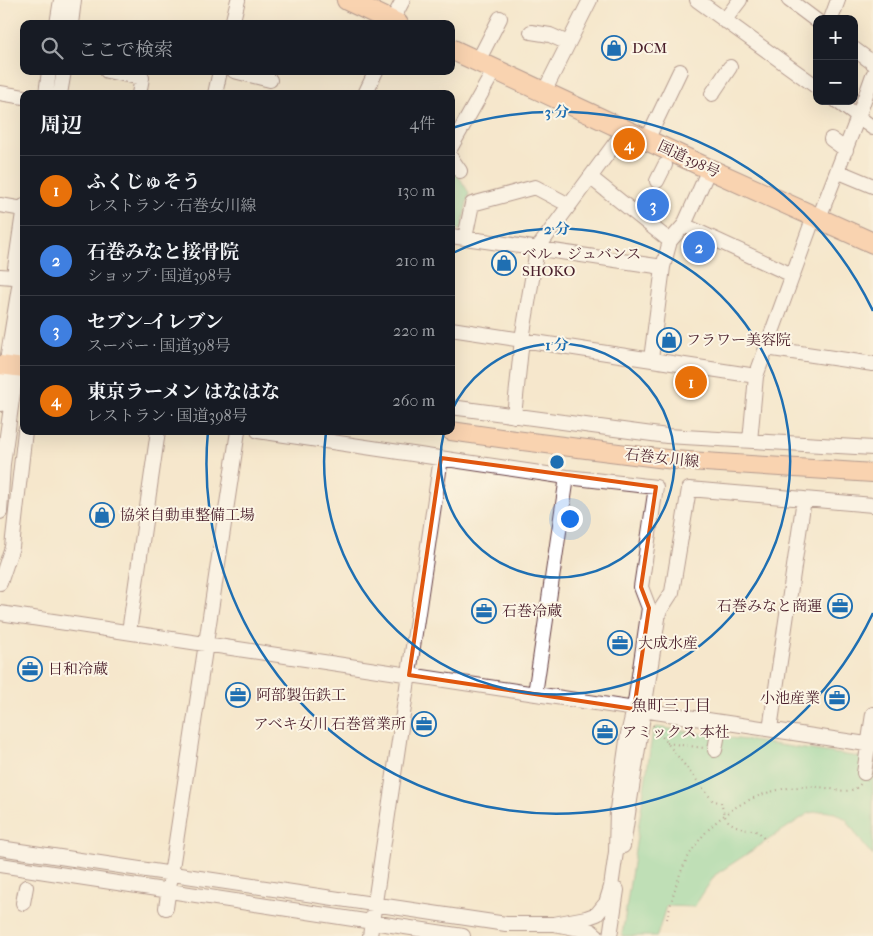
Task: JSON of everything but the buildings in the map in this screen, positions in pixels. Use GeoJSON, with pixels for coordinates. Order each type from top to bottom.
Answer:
{"type":"FeatureCollection","features":[{"type":"Feature","properties":{"kind":"highway"},"geometry":{"type":"LineString","coordinates":[[347,0],[391,20]]}},
{"type":"Feature","properties":{"kind":"highway","name":"国道398号"},"geometry":{"type":"LineString","coordinates":[[455,51],[873,243]]}},
{"type":"Feature","properties":{"kind":"main road","name":"石巻女川線"},"geometry":{"type":"LineString","coordinates":[[455,432],[507,440],[674,460],[873,473]]}},
{"type":"Feature","properties":{"kind":"street"},"geometry":{"type":"LineString","coordinates":[[58,20],[61,0]]}},
{"type":"Feature","properties":{"kind":"street"},"geometry":{"type":"LineString","coordinates":[[72,20],[74,0]]}},
{"type":"Feature","properties":{"kind":"street"},"geometry":{"type":"LineString","coordinates":[[233,20],[238,0]]}},
{"type":"Feature","properties":{"kind":"street"},"geometry":{"type":"LineString","coordinates":[[396,20],[403,0]]}},
{"type":"Feature","properties":{"kind":"street"},"geometry":{"type":"LineString","coordinates":[[544,92],[590,0]]}},
{"type":"Feature","properties":{"kind":"street"},"geometry":{"type":"LineString","coordinates":[[697,0],[813,84]]}},
{"type":"Feature","properties":{"kind":"street"},"geometry":{"type":"LineString","coordinates":[[724,21],[740,0]]}},
{"type":"Feature","properties":{"kind":"street"},"geometry":{"type":"LineString","coordinates":[[789,0],[813,18]]}},
{"type":"Feature","properties":{"kind":"street"},"geometry":{"type":"LineString","coordinates":[[832,15],[838,0]]}},
{"type":"Feature","properties":{"kind":"street"},"geometry":{"type":"LineString","coordinates":[[455,138],[486,65],[500,18]]}},
{"type":"Feature","properties":{"kind":"street"},"geometry":{"type":"LineString","coordinates":[[531,32],[550,35],[568,43]]}},
{"type":"Feature","properties":{"kind":"street"},"geometry":{"type":"LineString","coordinates":[[858,52],[873,63]]}},
{"type":"Feature","properties":{"kind":"street"},"geometry":{"type":"LineString","coordinates":[[712,94],[730,67]]}},
{"type":"Feature","properties":{"kind":"street"},"geometry":{"type":"LineString","coordinates":[[647,140],[680,71]]}},
{"type":"Feature","properties":{"kind":"street"},"geometry":{"type":"LineString","coordinates":[[47,90],[49,75]]}},
{"type":"Feature","properties":{"kind":"street"},"geometry":{"type":"LineString","coordinates":[[61,90],[63,75]]}},
{"type":"Feature","properties":{"kind":"street"},"geometry":{"type":"LineString","coordinates":[[127,75],[142,78],[140,90]]}},
{"type":"Feature","properties":{"kind":"street"},"geometry":{"type":"LineString","coordinates":[[216,90],[219,75]]}},
{"type":"Feature","properties":{"kind":"street"},"geometry":{"type":"LineString","coordinates":[[250,75],[270,80]]}},
{"type":"Feature","properties":{"kind":"street"},"geometry":{"type":"LineString","coordinates":[[367,90],[374,75]]}},
{"type":"Feature","properties":{"kind":"street"},"geometry":{"type":"LineString","coordinates":[[750,441],[756,376],[812,222],[822,210],[873,75]]}},
{"type":"Feature","properties":{"kind":"street"},"geometry":{"type":"LineString","coordinates":[[0,93],[20,97]]}},
{"type":"Feature","properties":{"kind":"street"},"geometry":{"type":"LineString","coordinates":[[842,105],[873,128]]}},
{"type":"Feature","properties":{"kind":"street"},"geometry":{"type":"LineString","coordinates":[[514,416],[522,339],[537,249],[625,130]]}},
{"type":"Feature","properties":{"kind":"street"},"geometry":{"type":"LineString","coordinates":[[831,140],[846,150]]}},
{"type":"Feature","properties":{"kind":"street"},"geometry":{"type":"LineString","coordinates":[[455,164],[460,171]]}},
{"type":"Feature","properties":{"kind":"street"},"geometry":{"type":"LineString","coordinates":[[657,180],[665,165]]}},
{"type":"Feature","properties":{"kind":"street"},"geometry":{"type":"LineString","coordinates":[[650,359],[663,267],[670,241],[684,225],[709,169]]}},
{"type":"Feature","properties":{"kind":"street"},"geometry":{"type":"LineString","coordinates":[[837,171],[873,186]]}},
{"type":"Feature","properties":{"kind":"street"},"geometry":{"type":"LineString","coordinates":[[590,177],[670,241]]}},
{"type":"Feature","properties":{"kind":"street"},"geometry":{"type":"LineString","coordinates":[[569,205],[535,186],[472,204],[458,237],[663,267]]}},
{"type":"Feature","properties":{"kind":"street"},"geometry":{"type":"LineString","coordinates":[[0,205],[20,208]]}},
{"type":"Feature","properties":{"kind":"street"},"geometry":{"type":"LineString","coordinates":[[0,330],[6,324],[7,319],[7,277],[20,224]]}},
{"type":"Feature","properties":{"kind":"street"},"geometry":{"type":"LineString","coordinates":[[684,225],[792,276]]}},
{"type":"Feature","properties":{"kind":"street"},"geometry":{"type":"LineString","coordinates":[[0,512],[20,293]]}},
{"type":"Feature","properties":{"kind":"street"},"geometry":{"type":"LineString","coordinates":[[455,330],[756,376]]}},
{"type":"Feature","properties":{"kind":"street"},"geometry":{"type":"LineString","coordinates":[[0,404],[12,367],[20,332]]}},
{"type":"Feature","properties":{"kind":"street"},"geometry":{"type":"LineString","coordinates":[[766,348],[873,364]]}},
{"type":"Feature","properties":{"kind":"street"},"geometry":{"type":"LineString","coordinates":[[455,408],[667,436],[873,448]]}},
{"type":"Feature","properties":{"kind":"street"},"geometry":{"type":"LineString","coordinates":[[0,583],[12,547],[25,435]]}},
{"type":"Feature","properties":{"kind":"street"},"geometry":{"type":"LineString","coordinates":[[129,632],[157,435]]}},
{"type":"Feature","properties":{"kind":"street"},"geometry":{"type":"LineString","coordinates":[[166,908],[237,435]]}},
{"type":"Feature","properties":{"kind":"street"},"geometry":{"type":"LineString","coordinates":[[285,435],[567,476],[656,486],[641,587],[649,608],[639,710],[610,936]]}},
{"type":"Feature","properties":{"kind":"street"},"geometry":{"type":"LineString","coordinates":[[371,929],[441,458]]}},
{"type":"Feature","properties":{"kind":"street"},"geometry":{"type":"LineString","coordinates":[[535,694],[567,476]]}},
{"type":"Feature","properties":{"kind":"street"},"geometry":{"type":"LineString","coordinates":[[0,848],[506,924],[554,924],[597,914],[606,903],[611,887],[616,852],[617,809],[628,734],[639,710],[659,612],[672,592],[689,489],[873,505]]}},
{"type":"Feature","properties":{"kind":"street"},"geometry":{"type":"LineString","coordinates":[[770,729],[804,499]]}},
{"type":"Feature","properties":{"kind":"street"},"geometry":{"type":"LineString","coordinates":[[0,612],[870,744]]}},
{"type":"Feature","properties":{"kind":"street"},"geometry":{"type":"LineString","coordinates":[[864,773],[870,744],[873,714]]}},
{"type":"Feature","properties":{"kind":"street"},"geometry":{"type":"LineString","coordinates":[[715,750],[720,722]]}},
{"type":"Feature","properties":{"kind":"street"},"geometry":{"type":"LineString","coordinates":[[0,865],[169,890],[371,929],[463,936]]}},
{"type":"Feature","properties":{"kind":"street"},"geometry":{"type":"LineString","coordinates":[[23,903],[26,887]]}},
{"type":"Feature","properties":{"kind":"street"},"geometry":{"type":"LineString","coordinates":[[554,924],[591,931],[597,936]]}},
{"type":"Feature","properties":{"kind":"path"},"geometry":{"type":"LineString","coordinates":[[639,710],[713,801],[721,802],[724,815],[729,822],[736,826],[760,832],[766,841]]}},
{"type":"Feature","properties":{"kind":"path"},"geometry":{"type":"LineString","coordinates":[[667,743],[715,750]]}},
{"type":"Feature","properties":{"kind":"path"},"geometry":{"type":"LineString","coordinates":[[667,919],[686,861],[712,824],[724,815],[744,802],[768,792],[789,788],[818,787],[840,791],[853,790],[859,787],[864,773]]}},
{"type":"Feature","properties":{"kind":"highlighted area"},"geometry":{"type":"Polygon","coordinates":[[[441,458],[656,487],[641,587],[649,608],[634,709],[409,675],[441,458]]]}},
{"type":"Feature","properties":{"kind":"green space"},"geometry":{"type":"Polygon","coordinates":[[[455,170],[469,193],[461,230],[455,229],[455,170]]]}},
{"type":"Feature","properties":{"kind":"green space"},"geometry":{"type":"Polygon","coordinates":[[[657,727],[873,759],[873,856],[846,819],[835,813],[823,811],[809,813],[715,875],[694,907],[666,906],[657,936],[622,936],[653,730],[657,727]]]}},
{"type":"Feature","properties":{"kind":"place","name":"DCM"},"geometry":{"type":"Point","coordinates":[614,48]}},
{"type":"Feature","properties":{"kind":"place","name":"東京ラーメン はなはな"},"geometry":{"type":"Point","coordinates":[629,144]}},
{"type":"Feature","properties":{"kind":"place","name":"セブン-イレブン"},"geometry":{"type":"Point","coordinates":[653,205]}},
{"type":"Feature","properties":{"kind":"place","name":"石巻みなと接骨院"},"geometry":{"type":"Point","coordinates":[699,247]}},
{"type":"Feature","properties":{"kind":"place","name":"ベル・ジュバンス SHOKO"},"geometry":{"type":"Point","coordinates":[504,263]}},
{"type":"Feature","properties":{"kind":"place","name":"フラワー美容院"},"geometry":{"type":"Point","coordinates":[669,340]}},
{"type":"Feature","properties":{"kind":"place","name":"ふくじゅそう"},"geometry":{"type":"Point","coordinates":[691,382]}},
{"type":"Feature","properties":{"kind":"place","name":"協栄自動車整備工場"},"geometry":{"type":"Point","coordinates":[102,515]}},
{"type":"Feature","properties":{"kind":"place","name":"石巻みなと商運"},"geometry":{"type":"Point","coordinates":[840,606]}},
{"type":"Feature","properties":{"kind":"place","name":"石巻冷蔵"},"geometry":{"type":"Point","coordinates":[484,611]}},
{"type":"Feature","properties":{"kind":"place","name":"大成水産"},"geometry":{"type":"Point","coordinates":[620,643]}},
{"type":"Feature","properties":{"kind":"place","name":"日和冷蔵"},"geometry":{"type":"Point","coordinates":[30,669]}},
{"type":"Feature","properties":{"kind":"place","name":"阿部製缶鉄工"},"geometry":{"type":"Point","coordinates":[238,695]}},
{"type":"Feature","properties":{"kind":"place","name":"小池産業"},"geometry":{"type":"Point","coordinates":[837,698]}},
{"type":"Feature","properties":{"kind":"place","name":"アベキ女川 石巻営業所"},"geometry":{"type":"Point","coordinates":[424,724]}},
{"type":"Feature","properties":{"kind":"place","name":"アミックス 本社"},"geometry":{"type":"Point","coordinates":[605,732]}},
{"type":"Feature","properties":{"kind":"district","name":"魚町三丁目"},"geometry":{"type":"Point","coordinates":[671,705]}}]}
